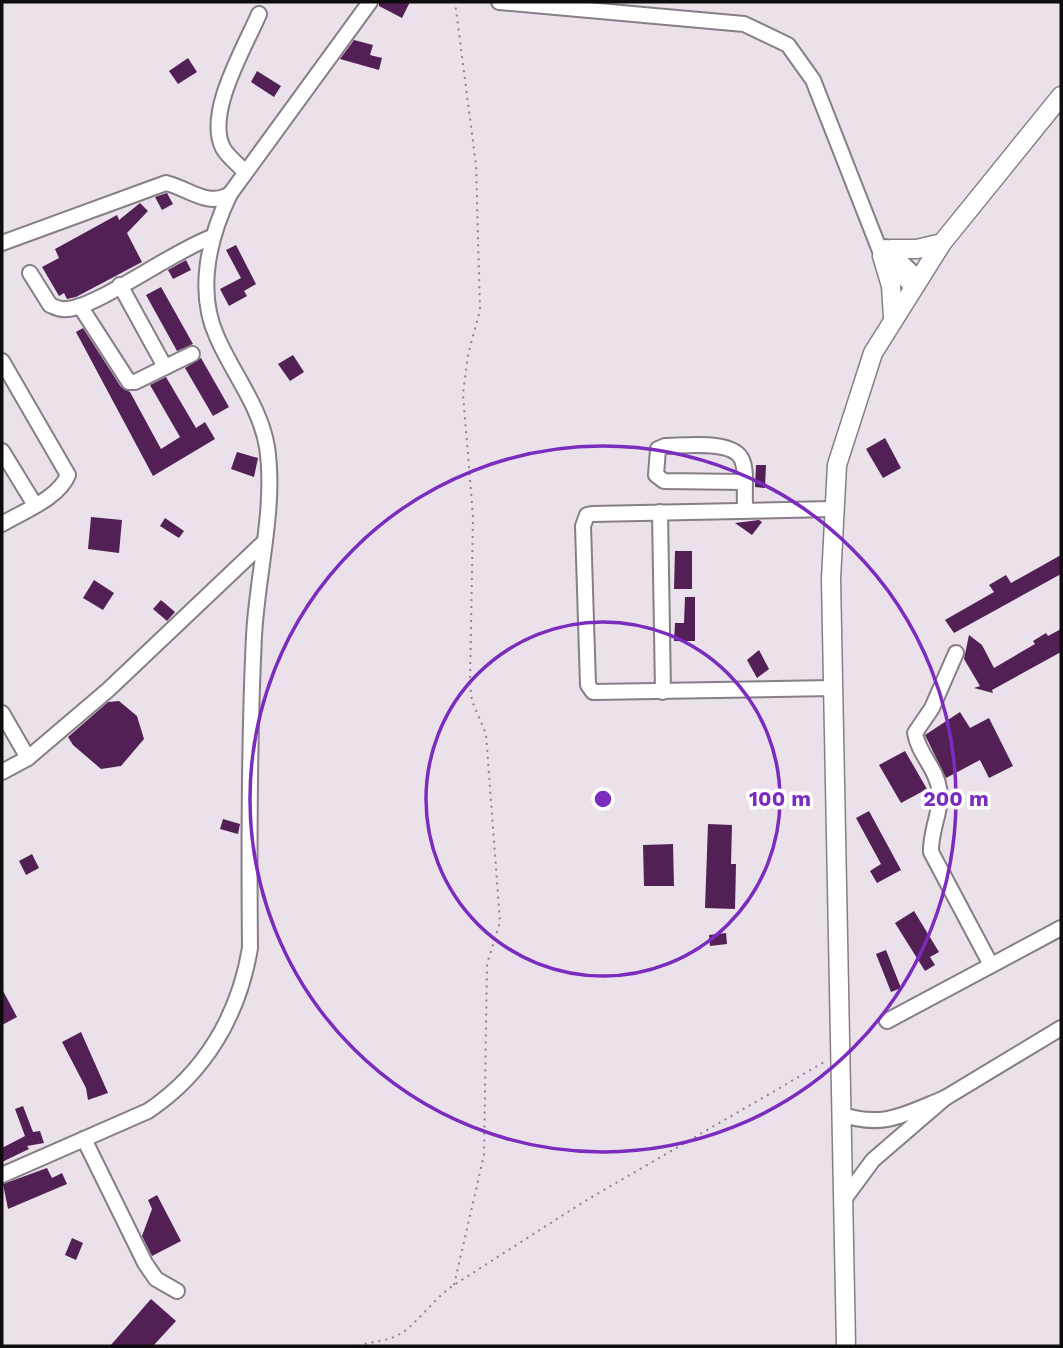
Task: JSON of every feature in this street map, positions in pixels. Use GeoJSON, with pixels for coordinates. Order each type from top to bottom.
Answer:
{"type":"FeatureCollection","features":[{"type":"Feature","properties":{"kind":"main road"},"geometry":{"type":"LineString","coordinates":[[846,1346],[833,688],[833,509],[837,464],[873,352],[893,317],[942,243],[1061,96]]}},
{"type":"Feature","properties":{"kind":"main road"},"geometry":{"type":"LineString","coordinates":[[893,317],[891,286],[884,250],[917,249],[942,243]]}},
{"type":"Feature","properties":{"kind":"street"},"geometry":{"type":"LineString","coordinates":[[2,1175],[148,1111],[184,1083],[206,1057],[224,1028],[245,978],[250,948],[254,635],[268,491],[267,447],[253,404],[216,335],[208,310],[207,282],[212,237],[230,194],[370,2]]}},
{"type":"Feature","properties":{"kind":"street"},"geometry":{"type":"LineString","coordinates":[[499,2],[744,23],[788,45],[813,80],[884,250],[915,282]]}},
{"type":"Feature","properties":{"kind":"street"},"geometry":{"type":"LineString","coordinates":[[245,172],[223,148],[218,121],[221,103],[259,14]]}},
{"type":"Feature","properties":{"kind":"street"},"geometry":{"type":"LineString","coordinates":[[2,243],[166,183],[207,199],[220,201],[230,194]]}},
{"type":"Feature","properties":{"kind":"street"},"geometry":{"type":"LineString","coordinates":[[30,274],[50,305],[64,310],[80,306],[188,245],[212,237]]}},
{"type":"Feature","properties":{"kind":"street"},"geometry":{"type":"LineString","coordinates":[[120,285],[165,367]]}},
{"type":"Feature","properties":{"kind":"street"},"geometry":{"type":"LineString","coordinates":[[80,306],[129,382],[192,354]]}},
{"type":"Feature","properties":{"kind":"street"},"geometry":{"type":"LineString","coordinates":[[2,361],[68,475],[65,483],[2,524]]}},
{"type":"Feature","properties":{"kind":"street"},"geometry":{"type":"LineString","coordinates":[[744,482],[664,481],[656,475],[658,449],[665,446],[725,447],[743,461],[744,482],[745,510]]}},
{"type":"Feature","properties":{"kind":"street"},"geometry":{"type":"LineString","coordinates":[[2,451],[35,505]]}},
{"type":"Feature","properties":{"kind":"street"},"geometry":{"type":"LineString","coordinates":[[833,509],[592,514],[587,515],[583,526],[589,689],[598,693],[833,688]]}},
{"type":"Feature","properties":{"kind":"street"},"geometry":{"type":"LineString","coordinates":[[660,512],[663,692]]}},
{"type":"Feature","properties":{"kind":"street"},"geometry":{"type":"LineString","coordinates":[[2,772],[29,758],[108,690],[263,542]]}},
{"type":"Feature","properties":{"kind":"street"},"geometry":{"type":"LineString","coordinates":[[956,653],[932,708],[915,733],[939,787],[940,803],[930,833],[931,852],[991,965]]}},
{"type":"Feature","properties":{"kind":"street"},"geometry":{"type":"LineString","coordinates":[[2,713],[29,758]]}},
{"type":"Feature","properties":{"kind":"street"},"geometry":{"type":"LineString","coordinates":[[887,1021],[1061,928]]}},
{"type":"Feature","properties":{"kind":"street"},"geometry":{"type":"LineString","coordinates":[[841,1114],[875,1123],[890,1120],[945,1098],[1061,1028]]}},
{"type":"Feature","properties":{"kind":"street"},"geometry":{"type":"LineString","coordinates":[[842,1202],[873,1160],[945,1098]]}},
{"type":"Feature","properties":{"kind":"street"},"geometry":{"type":"LineString","coordinates":[[84,1139],[145,1263],[156,1279],[177,1291]]}},
{"type":"Feature","properties":{"kind":"path"},"geometry":{"type":"LineString","coordinates":[[454,2],[477,165],[480,310],[468,355],[463,394],[473,516],[470,684],[471,701],[486,734],[500,922],[487,964],[484,1155],[454,1285]]}},
{"type":"Feature","properties":{"kind":"path"},"geometry":{"type":"LineString","coordinates":[[358,1346],[387,1340],[403,1333],[434,1299],[454,1285],[585,1201],[839,1053]]}},
{"type":"Feature","properties":{"kind":"building"},"geometry":{"type":"Polygon","coordinates":[[[379,2],[410,2],[402,18],[379,6],[379,2]]]}},
{"type":"Feature","properties":{"kind":"building"},"geometry":{"type":"Polygon","coordinates":[[[354,40],[373,45],[370,55],[382,58],[379,70],[340,59],[354,40]]]}},
{"type":"Feature","properties":{"kind":"building"},"geometry":{"type":"Polygon","coordinates":[[[188,58],[197,72],[178,84],[169,71],[188,58]]]}},
{"type":"Feature","properties":{"kind":"building"},"geometry":{"type":"Polygon","coordinates":[[[257,71],[281,86],[274,97],[251,82],[257,71]]]}},
{"type":"Feature","properties":{"kind":"building"},"geometry":{"type":"Polygon","coordinates":[[[167,193],[173,204],[162,210],[155,197],[167,193]]]}},
{"type":"Feature","properties":{"kind":"building"},"geometry":{"type":"Polygon","coordinates":[[[140,203],[148,211],[127,233],[142,262],[76,297],[67,299],[64,293],[59,296],[42,267],[59,258],[55,249],[117,215],[119,220],[140,203]]]}},
{"type":"Feature","properties":{"kind":"building"},"geometry":{"type":"Polygon","coordinates":[[[236,245],[256,284],[244,291],[247,296],[229,306],[220,289],[241,278],[226,250],[236,245]]]}},
{"type":"Feature","properties":{"kind":"building"},"geometry":{"type":"Polygon","coordinates":[[[186,260],[191,270],[173,279],[168,270],[186,260]]]}},
{"type":"Feature","properties":{"kind":"building"},"geometry":{"type":"Polygon","coordinates":[[[161,287],[193,344],[177,351],[146,295],[161,287]]]}},
{"type":"Feature","properties":{"kind":"building"},"geometry":{"type":"Polygon","coordinates":[[[83,328],[121,387],[130,392],[161,449],[180,437],[150,385],[166,377],[196,428],[205,422],[215,439],[153,476],[76,332],[83,328]]]}},
{"type":"Feature","properties":{"kind":"building"},"geometry":{"type":"Polygon","coordinates":[[[293,355],[304,372],[290,381],[278,364],[293,355]]]}},
{"type":"Feature","properties":{"kind":"building"},"geometry":{"type":"Polygon","coordinates":[[[201,358],[229,407],[213,416],[185,368],[201,358]]]}},
{"type":"Feature","properties":{"kind":"building"},"geometry":{"type":"Polygon","coordinates":[[[885,438],[901,468],[883,478],[866,449],[885,438]]]}},
{"type":"Feature","properties":{"kind":"building"},"geometry":{"type":"Polygon","coordinates":[[[237,452],[258,458],[254,477],[231,469],[237,452]]]}},
{"type":"Feature","properties":{"kind":"building"},"geometry":{"type":"Polygon","coordinates":[[[756,465],[766,465],[765,488],[755,487],[756,465]]]}},
{"type":"Feature","properties":{"kind":"building"},"geometry":{"type":"Polygon","coordinates":[[[91,517],[122,520],[119,553],[88,549],[91,517]]]}},
{"type":"Feature","properties":{"kind":"building"},"geometry":{"type":"Polygon","coordinates":[[[165,518],[184,531],[179,538],[160,526],[165,518]]]}},
{"type":"Feature","properties":{"kind":"building"},"geometry":{"type":"Polygon","coordinates":[[[759,520],[762,522],[752,535],[735,523],[759,520]]]}},
{"type":"Feature","properties":{"kind":"building"},"geometry":{"type":"Polygon","coordinates":[[[675,551],[692,551],[692,589],[674,589],[675,551]]]}},
{"type":"Feature","properties":{"kind":"building"},"geometry":{"type":"Polygon","coordinates":[[[1061,555],[1061,574],[954,633],[945,620],[994,592],[989,585],[1006,575],[1011,583],[1061,555]]]}},
{"type":"Feature","properties":{"kind":"building"},"geometry":{"type":"Polygon","coordinates":[[[94,580],[114,593],[103,610],[83,598],[94,580]]]}},
{"type":"Feature","properties":{"kind":"building"},"geometry":{"type":"Polygon","coordinates":[[[685,597],[695,597],[695,641],[674,641],[675,623],[684,623],[685,597]]]}},
{"type":"Feature","properties":{"kind":"building"},"geometry":{"type":"Polygon","coordinates":[[[161,600],[175,612],[167,621],[153,609],[161,600]]]}},
{"type":"Feature","properties":{"kind":"building"},"geometry":{"type":"Polygon","coordinates":[[[1061,629],[1061,652],[992,690],[993,693],[974,688],[980,686],[964,659],[969,635],[982,645],[994,668],[1035,644],[1033,641],[1046,633],[1048,636],[1061,629]]]}},
{"type":"Feature","properties":{"kind":"building"},"geometry":{"type":"Polygon","coordinates":[[[759,650],[769,669],[757,678],[747,660],[759,650]]]}},
{"type":"Feature","properties":{"kind":"building"},"geometry":{"type":"Polygon","coordinates":[[[119,701],[137,716],[144,739],[121,766],[101,769],[73,745],[68,737],[108,702],[119,701]]]}},
{"type":"Feature","properties":{"kind":"building"},"geometry":{"type":"Polygon","coordinates":[[[960,712],[970,728],[989,718],[1013,766],[989,778],[980,760],[946,778],[925,735],[960,712]]]}},
{"type":"Feature","properties":{"kind":"building"},"geometry":{"type":"Polygon","coordinates":[[[905,751],[927,789],[901,803],[879,765],[905,751]]]}},
{"type":"Feature","properties":{"kind":"building"},"geometry":{"type":"Polygon","coordinates":[[[869,811],[901,870],[877,883],[870,871],[881,864],[856,818],[869,811]]]}},
{"type":"Feature","properties":{"kind":"building"},"geometry":{"type":"Polygon","coordinates":[[[223,819],[240,824],[238,834],[220,829],[223,819]]]}},
{"type":"Feature","properties":{"kind":"building"},"geometry":{"type":"Polygon","coordinates":[[[708,824],[732,825],[731,864],[736,864],[735,909],[705,908],[708,824]]]}},
{"type":"Feature","properties":{"kind":"building"},"geometry":{"type":"Polygon","coordinates":[[[673,844],[674,886],[644,886],[643,845],[673,844]]]}},
{"type":"Feature","properties":{"kind":"building"},"geometry":{"type":"Polygon","coordinates":[[[32,854],[39,868],[26,875],[19,861],[32,854]]]}},
{"type":"Feature","properties":{"kind":"building"},"geometry":{"type":"Polygon","coordinates":[[[914,911],[939,952],[930,957],[935,965],[925,971],[895,923],[914,911]]]}},
{"type":"Feature","properties":{"kind":"building"},"geometry":{"type":"Polygon","coordinates":[[[726,933],[727,944],[710,946],[709,935],[726,933]]]}},
{"type":"Feature","properties":{"kind":"building"},"geometry":{"type":"Polygon","coordinates":[[[886,950],[901,988],[891,992],[876,954],[886,950]]]}},
{"type":"Feature","properties":{"kind":"building"},"geometry":{"type":"Polygon","coordinates":[[[2,989],[17,1017],[2,1025],[2,989]]]}},
{"type":"Feature","properties":{"kind":"building"},"geometry":{"type":"Polygon","coordinates":[[[81,1032],[108,1093],[88,1100],[86,1088],[62,1042],[81,1032]]]}},
{"type":"Feature","properties":{"kind":"building"},"geometry":{"type":"Polygon","coordinates":[[[23,1106],[33,1132],[40,1131],[44,1143],[27,1146],[29,1149],[2,1162],[2,1148],[25,1136],[15,1109],[23,1106]]]}},
{"type":"Feature","properties":{"kind":"building"},"geometry":{"type":"Polygon","coordinates":[[[47,1168],[52,1178],[62,1173],[67,1184],[8,1209],[3,1184],[47,1168]]]}},
{"type":"Feature","properties":{"kind":"building"},"geometry":{"type":"Polygon","coordinates":[[[157,1195],[181,1241],[152,1256],[142,1236],[152,1209],[148,1200],[157,1195]]]}},
{"type":"Feature","properties":{"kind":"building"},"geometry":{"type":"Polygon","coordinates":[[[72,1238],[83,1243],[76,1260],[65,1255],[72,1238]]]}},
{"type":"Feature","properties":{"kind":"building"},"geometry":{"type":"Polygon","coordinates":[[[151,1299],[176,1321],[153,1346],[110,1346],[151,1299]]]}}]}
